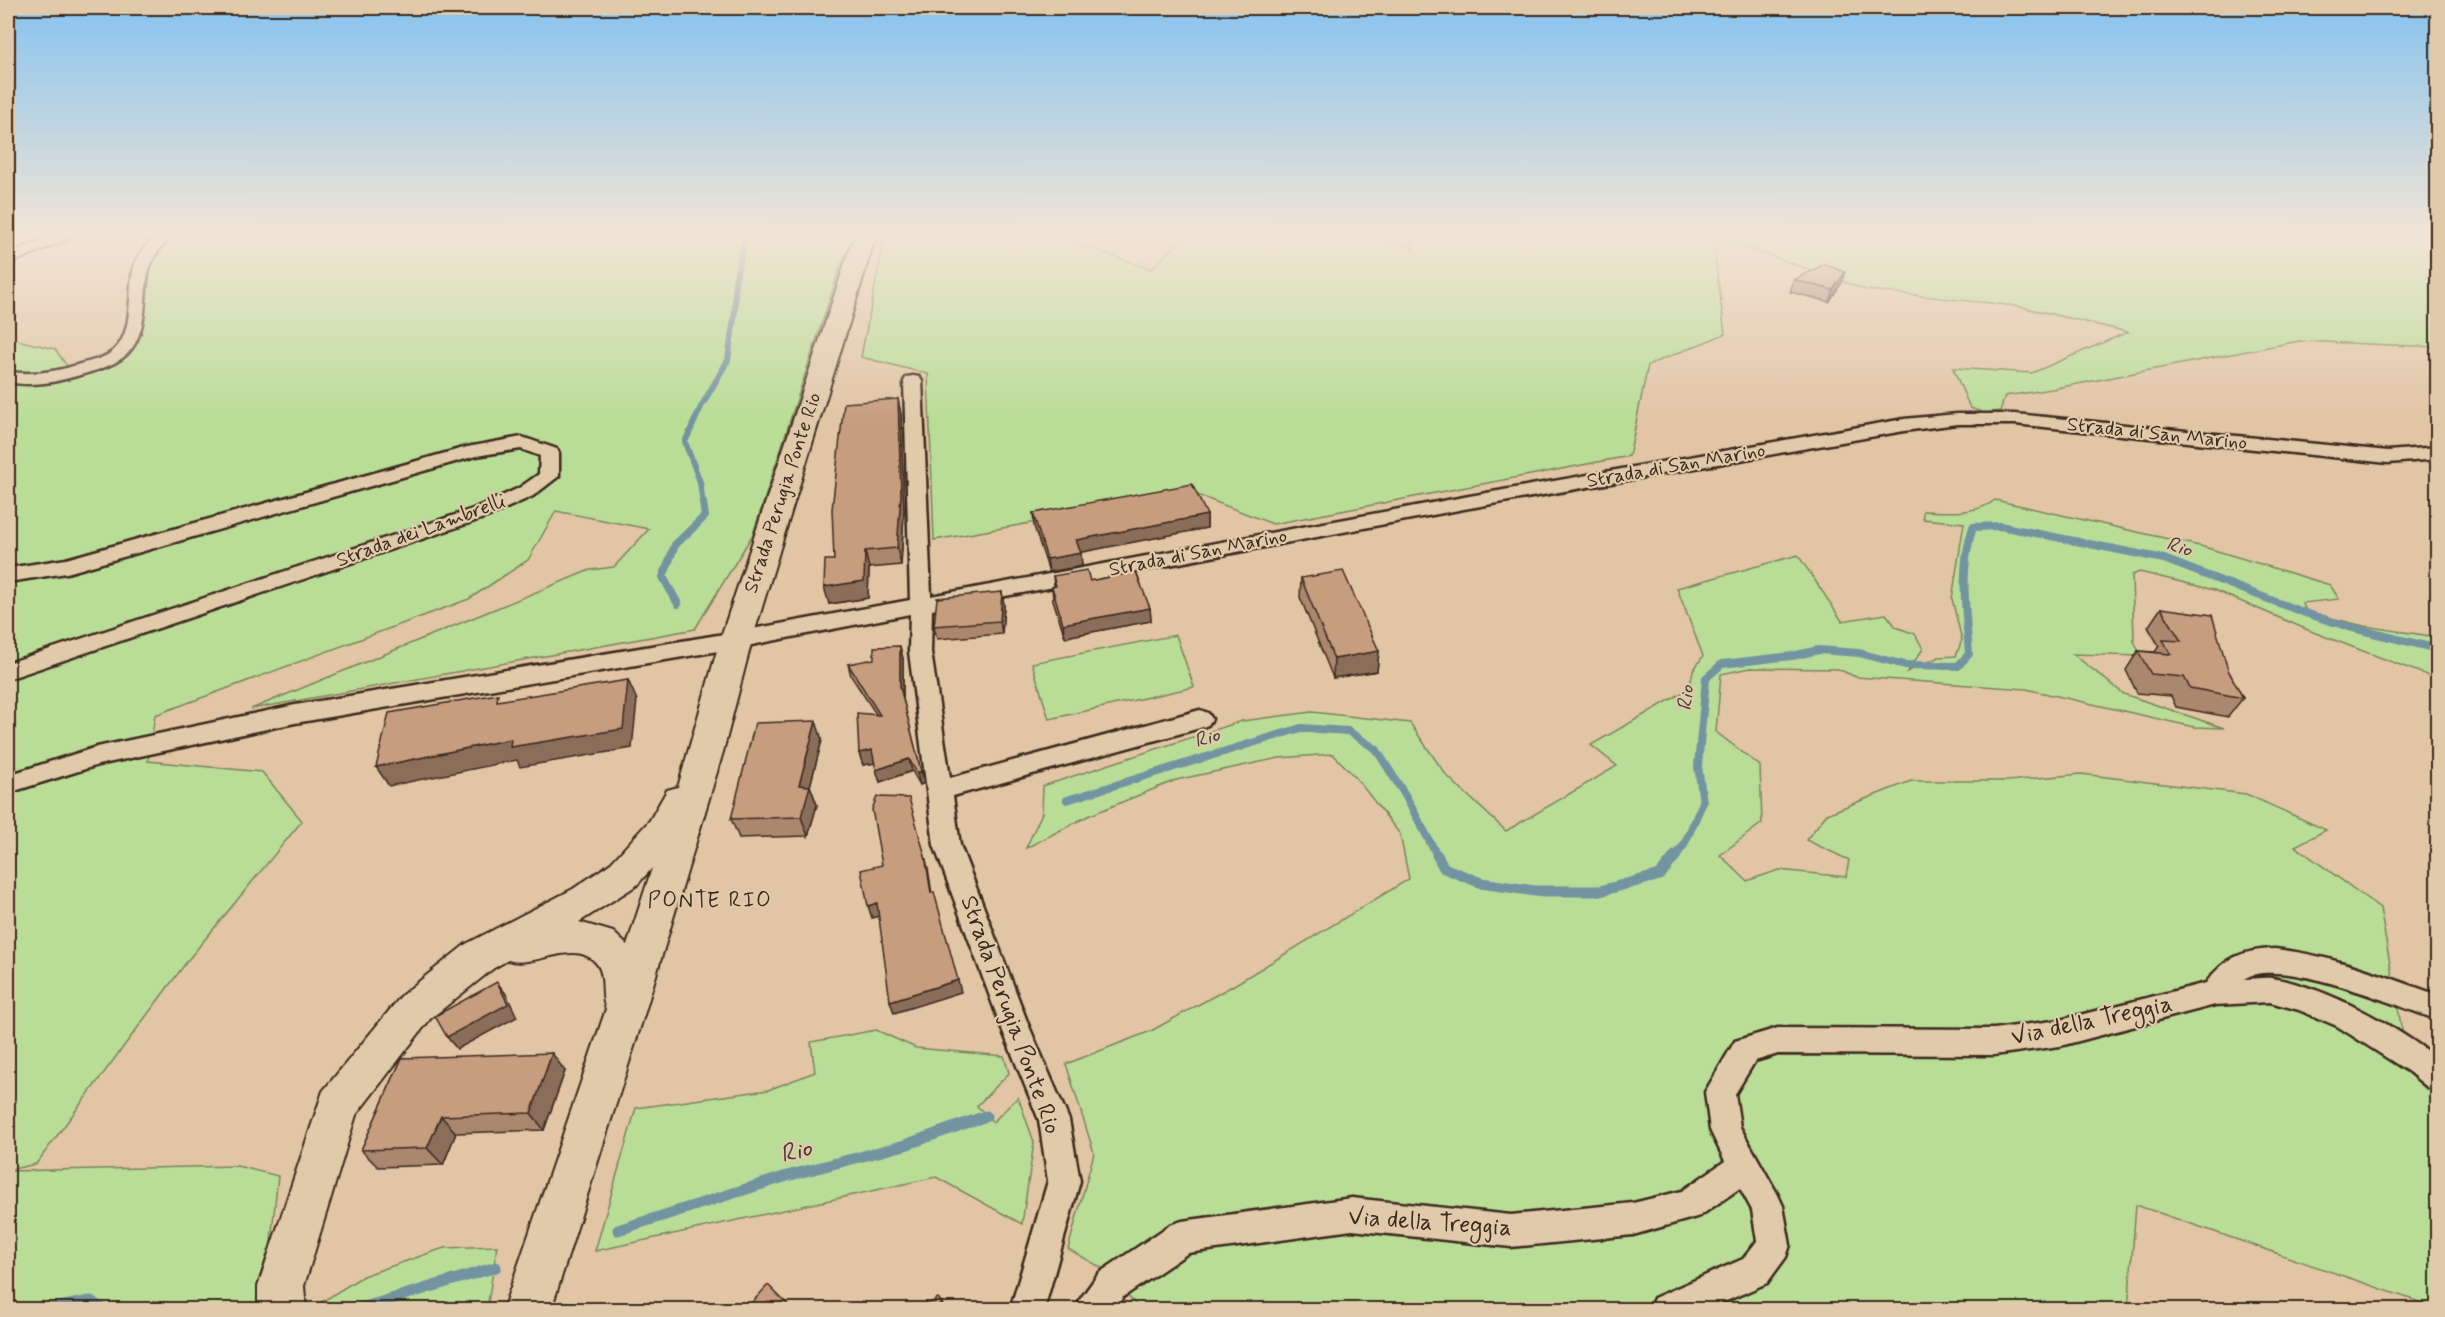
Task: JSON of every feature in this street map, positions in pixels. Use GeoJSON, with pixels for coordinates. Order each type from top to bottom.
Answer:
{"type":"FeatureCollection","features":[{"type":"Feature","properties":{"kind":"main road","name":"Strada Perugia Ponte Rio"},"geometry":{"type":"LineString","coordinates":[[527,1310],[625,1012],[706,752],[736,640],[845,297]]}},
{"type":"Feature","properties":{"kind":"main road","name":"Strada Perugia Ponte Rio"},"geometry":{"type":"LineString","coordinates":[[282,1310],[281,1286],[339,1106],[416,1007],[480,956],[586,900],[624,874],[663,830],[706,752]]}},
{"type":"Feature","properties":{"kind":"main road","name":"Strada Perugia Ponte Rio"},"geometry":{"type":"LineString","coordinates":[[480,956],[538,941],[583,936],[604,946],[617,962],[625,1012]]}},
{"type":"Feature","properties":{"kind":"street"},"geometry":{"type":"LineString","coordinates":[[8,377],[46,379],[88,368],[120,354],[132,334],[138,297]]}},
{"type":"Feature","properties":{"kind":"street","name":"Strada Perugia Ponte Rio"},"geometry":{"type":"LineString","coordinates":[[913,381],[921,604],[920,652],[947,845],[1014,1024],[1054,1120],[1064,1181],[1027,1310]]}},
{"type":"Feature","properties":{"kind":"street","name":"Strada di San Marino"},"geometry":{"type":"LineString","coordinates":[[921,604],[1476,501],[1904,425],[1957,419],[2015,419],[2388,457],[2438,453]]}},
{"type":"Feature","properties":{"kind":"street","name":"Strada dei Lambrelli"},"geometry":{"type":"LineString","coordinates":[[8,575],[67,566],[474,451],[522,443],[550,453],[549,476],[526,492],[480,513],[8,671]]}},
{"type":"Feature","properties":{"kind":"street"},"geometry":{"type":"LineString","coordinates":[[8,784],[97,756],[295,714],[736,640],[921,604]]}},
{"type":"Feature","properties":{"kind":"street"},"geometry":{"type":"LineString","coordinates":[[939,790],[1200,719]]}},
{"type":"Feature","properties":{"kind":"street"},"geometry":{"type":"LineString","coordinates":[[2215,993],[2229,973],[2252,962],[2290,962],[2356,979],[2438,1008]]}},
{"type":"Feature","properties":{"kind":"street","name":"Via della Treggia"},"geometry":{"type":"LineString","coordinates":[[1666,1310],[1755,1271],[1774,1245],[1767,1206],[1725,1130],[1720,1092],[1745,1050],[1778,1041],[1994,1042],[2060,1033],[2215,993],[2270,990],[2303,999],[2347,1017],[2419,1062],[2438,1077]]}},
{"type":"Feature","properties":{"kind":"street","name":"Via della Treggia"},"geometry":{"type":"LineString","coordinates":[[1093,1310],[1111,1285],[1182,1237],[1352,1214],[1510,1231],[1634,1219],[1689,1205],[1745,1166]]}},
{"type":"Feature","properties":{"kind":"green space"},"geometry":{"type":"Polygon","coordinates":[[[145,297],[830,297],[753,534],[695,629],[251,709],[590,570],[614,567],[649,529],[556,511],[528,560],[469,599],[155,715],[148,761],[262,772],[302,821],[188,960],[36,1164],[8,1170],[8,382],[49,384],[124,359],[141,334],[145,297]]]}},
{"type":"Feature","properties":{"kind":"green space"},"geometry":{"type":"Polygon","coordinates":[[[873,297],[1720,297],[1725,334],[1648,365],[1629,456],[1273,524],[1195,494],[934,540],[928,374],[861,357],[873,297]]]}},
{"type":"Feature","properties":{"kind":"green space"},"geometry":{"type":"Polygon","coordinates":[[[1936,297],[2437,297],[2437,347],[2299,341],[2005,396],[2000,411],[1985,413],[1970,408],[1953,368],[2032,373],[2128,332],[2017,306],[1936,297]]]}},
{"type":"Feature","properties":{"kind":"green space"},"geometry":{"type":"Polygon","coordinates":[[[8,338],[55,349],[69,369],[24,376],[8,373],[8,338]]]}},
{"type":"Feature","properties":{"kind":"green space"},"geometry":{"type":"Polygon","coordinates":[[[1995,500],[2204,547],[2330,585],[2339,599],[2302,603],[2307,612],[2364,626],[2437,637],[2437,679],[2313,632],[2214,590],[2140,572],[2132,575],[2134,641],[2141,656],[2073,654],[2124,694],[2224,728],[2194,727],[2026,689],[1856,677],[1838,669],[1750,668],[1721,674],[1716,732],[1760,766],[1762,823],[1720,855],[1747,881],[1779,870],[1846,877],[1849,860],[1806,840],[1827,814],[1911,781],[2008,781],[2081,774],[2246,794],[2326,830],[2295,846],[2380,908],[2404,1042],[2437,1065],[2437,1308],[2136,1205],[2128,1309],[1140,1309],[1104,1269],[1068,1249],[1094,1153],[1066,1064],[1151,1031],[1234,985],[1409,879],[1400,834],[1356,778],[1333,754],[1279,758],[1176,780],[1088,816],[1026,848],[1042,813],[1043,786],[1242,721],[1312,712],[1410,723],[1446,775],[1506,831],[1617,766],[1591,745],[1689,689],[1693,671],[1703,656],[1677,588],[1798,555],[1842,621],[1886,614],[1896,627],[1915,634],[1923,649],[1907,672],[1939,657],[1956,656],[1962,640],[1952,599],[1964,523],[1923,519],[1923,511],[1970,510],[1988,505],[1995,500]]]}},
{"type":"Feature","properties":{"kind":"green space"},"geometry":{"type":"Polygon","coordinates":[[[1176,635],[1194,687],[1049,719],[1032,663],[1176,635]]]}},
{"type":"Feature","properties":{"kind":"green space"},"geometry":{"type":"Polygon","coordinates":[[[876,1030],[916,1048],[1004,1056],[1009,1073],[977,1106],[993,1122],[1018,1097],[1034,1142],[1022,1224],[936,1177],[595,1251],[636,1108],[768,1090],[815,1072],[811,1042],[876,1030]]]}},
{"type":"Feature","properties":{"kind":"green space"},"geometry":{"type":"Polygon","coordinates":[[[237,1166],[278,1176],[268,1268],[258,1309],[8,1309],[8,1171],[237,1166]]]}},
{"type":"Feature","properties":{"kind":"green space"},"geometry":{"type":"Polygon","coordinates":[[[497,1246],[487,1309],[315,1309],[320,1303],[363,1276],[444,1248],[497,1246]]]}},
{"type":"Feature","properties":{"kind":"building"},"geometry":{"type":"Polygon","coordinates":[[[898,399],[901,495],[897,548],[865,551],[864,581],[824,587],[825,560],[834,560],[832,509],[844,403],[898,399]]]}},
{"type":"Feature","properties":{"kind":"building"},"geometry":{"type":"Polygon","coordinates":[[[1192,484],[1207,515],[1076,540],[1081,553],[1047,559],[1033,513],[1192,484]]]}},
{"type":"Feature","properties":{"kind":"building"},"geometry":{"type":"Polygon","coordinates":[[[1087,570],[1090,581],[1136,572],[1150,608],[1063,624],[1052,587],[1056,586],[1053,576],[1087,570]]]}},
{"type":"Feature","properties":{"kind":"building"},"geometry":{"type":"Polygon","coordinates":[[[1343,571],[1379,651],[1334,659],[1301,578],[1343,571]]]}},
{"type":"Feature","properties":{"kind":"building"},"geometry":{"type":"Polygon","coordinates":[[[1002,592],[1000,621],[934,626],[937,598],[1002,592]]]}},
{"type":"Feature","properties":{"kind":"building"},"geometry":{"type":"Polygon","coordinates":[[[2161,608],[2212,615],[2228,670],[2243,698],[2190,688],[2184,677],[2151,674],[2138,651],[2171,654],[2163,640],[2181,641],[2161,608]]]}},
{"type":"Feature","properties":{"kind":"building"},"geometry":{"type":"Polygon","coordinates":[[[900,646],[900,687],[921,771],[917,773],[909,759],[876,770],[872,750],[859,753],[857,713],[880,715],[848,664],[874,659],[874,647],[900,646]]]}},
{"type":"Feature","properties":{"kind":"building"},"geometry":{"type":"Polygon","coordinates":[[[628,680],[623,729],[510,747],[511,739],[376,767],[389,713],[498,694],[497,701],[628,680]]]}},
{"type":"Feature","properties":{"kind":"building"},"geometry":{"type":"Polygon","coordinates":[[[816,721],[799,785],[810,786],[801,817],[731,819],[755,723],[816,721]]]}},
{"type":"Feature","properties":{"kind":"building"},"geometry":{"type":"Polygon","coordinates":[[[877,797],[909,798],[925,856],[931,893],[934,892],[958,980],[890,1001],[877,903],[868,906],[861,870],[882,865],[872,809],[877,797]]]}},
{"type":"Feature","properties":{"kind":"building"},"geometry":{"type":"Polygon","coordinates":[[[497,982],[508,1004],[447,1037],[435,1016],[497,982]]]}},
{"type":"Feature","properties":{"kind":"building"},"geometry":{"type":"Polygon","coordinates":[[[552,1053],[531,1113],[441,1116],[427,1148],[361,1150],[402,1058],[552,1053]]]}},
{"type":"Feature","properties":{"kind":"building"},"geometry":{"type":"Polygon","coordinates":[[[768,1285],[790,1307],[792,1310],[745,1310],[768,1285]]]}},
{"type":"Feature","properties":{"kind":"building"},"geometry":{"type":"Polygon","coordinates":[[[938,1298],[942,1303],[936,1310],[920,1310],[938,1298]]]}},
{"type":"Feature","properties":{"kind":"waterway"},"geometry":{"type":"LineString","coordinates":[[703,505],[700,482],[685,442],[701,407],[728,360],[735,297]]}},
{"type":"Feature","properties":{"kind":"waterway"},"geometry":{"type":"LineString","coordinates":[[678,604],[663,577],[675,545],[705,516],[703,503]]}},
{"type":"Feature","properties":{"kind":"waterway","name":"Rio"},"geometry":{"type":"LineString","coordinates":[[1675,857],[1684,845],[1703,802],[1698,766],[1706,678],[1722,664],[1792,656],[1819,650],[1859,653],[1905,665],[1958,666],[1969,654],[1965,574],[1973,527],[2000,526],[2164,559],[2305,613],[2349,627],[2438,649]]}},
{"type":"Feature","properties":{"kind":"waterway","name":"Rio"},"geometry":{"type":"LineString","coordinates":[[1067,800],[1301,728],[1348,731],[1376,749],[1405,795],[1438,857]]}},
{"type":"Feature","properties":{"kind":"waterway","name":"Rio"},"geometry":{"type":"LineString","coordinates":[[1437,855],[1444,868],[1481,883],[1535,891],[1600,891],[1660,875],[1676,855]]}},
{"type":"Feature","properties":{"kind":"waterway","name":"Rio"},"geometry":{"type":"LineString","coordinates":[[618,1230],[787,1176],[905,1145],[986,1116]]}},
{"type":"Feature","properties":{"kind":"waterway","name":"Rio"},"geometry":{"type":"LineString","coordinates":[[355,1310],[496,1267]]}},
{"type":"Feature","properties":{"kind":"waterway","name":"Rio"},"geometry":{"type":"LineString","coordinates":[[43,1310],[90,1301],[104,1310]]}},
{"type":"Feature","properties":{"kind":"district","name":"PONTE RIO"},"geometry":{"type":"Point","coordinates":[710,901]}}]}
